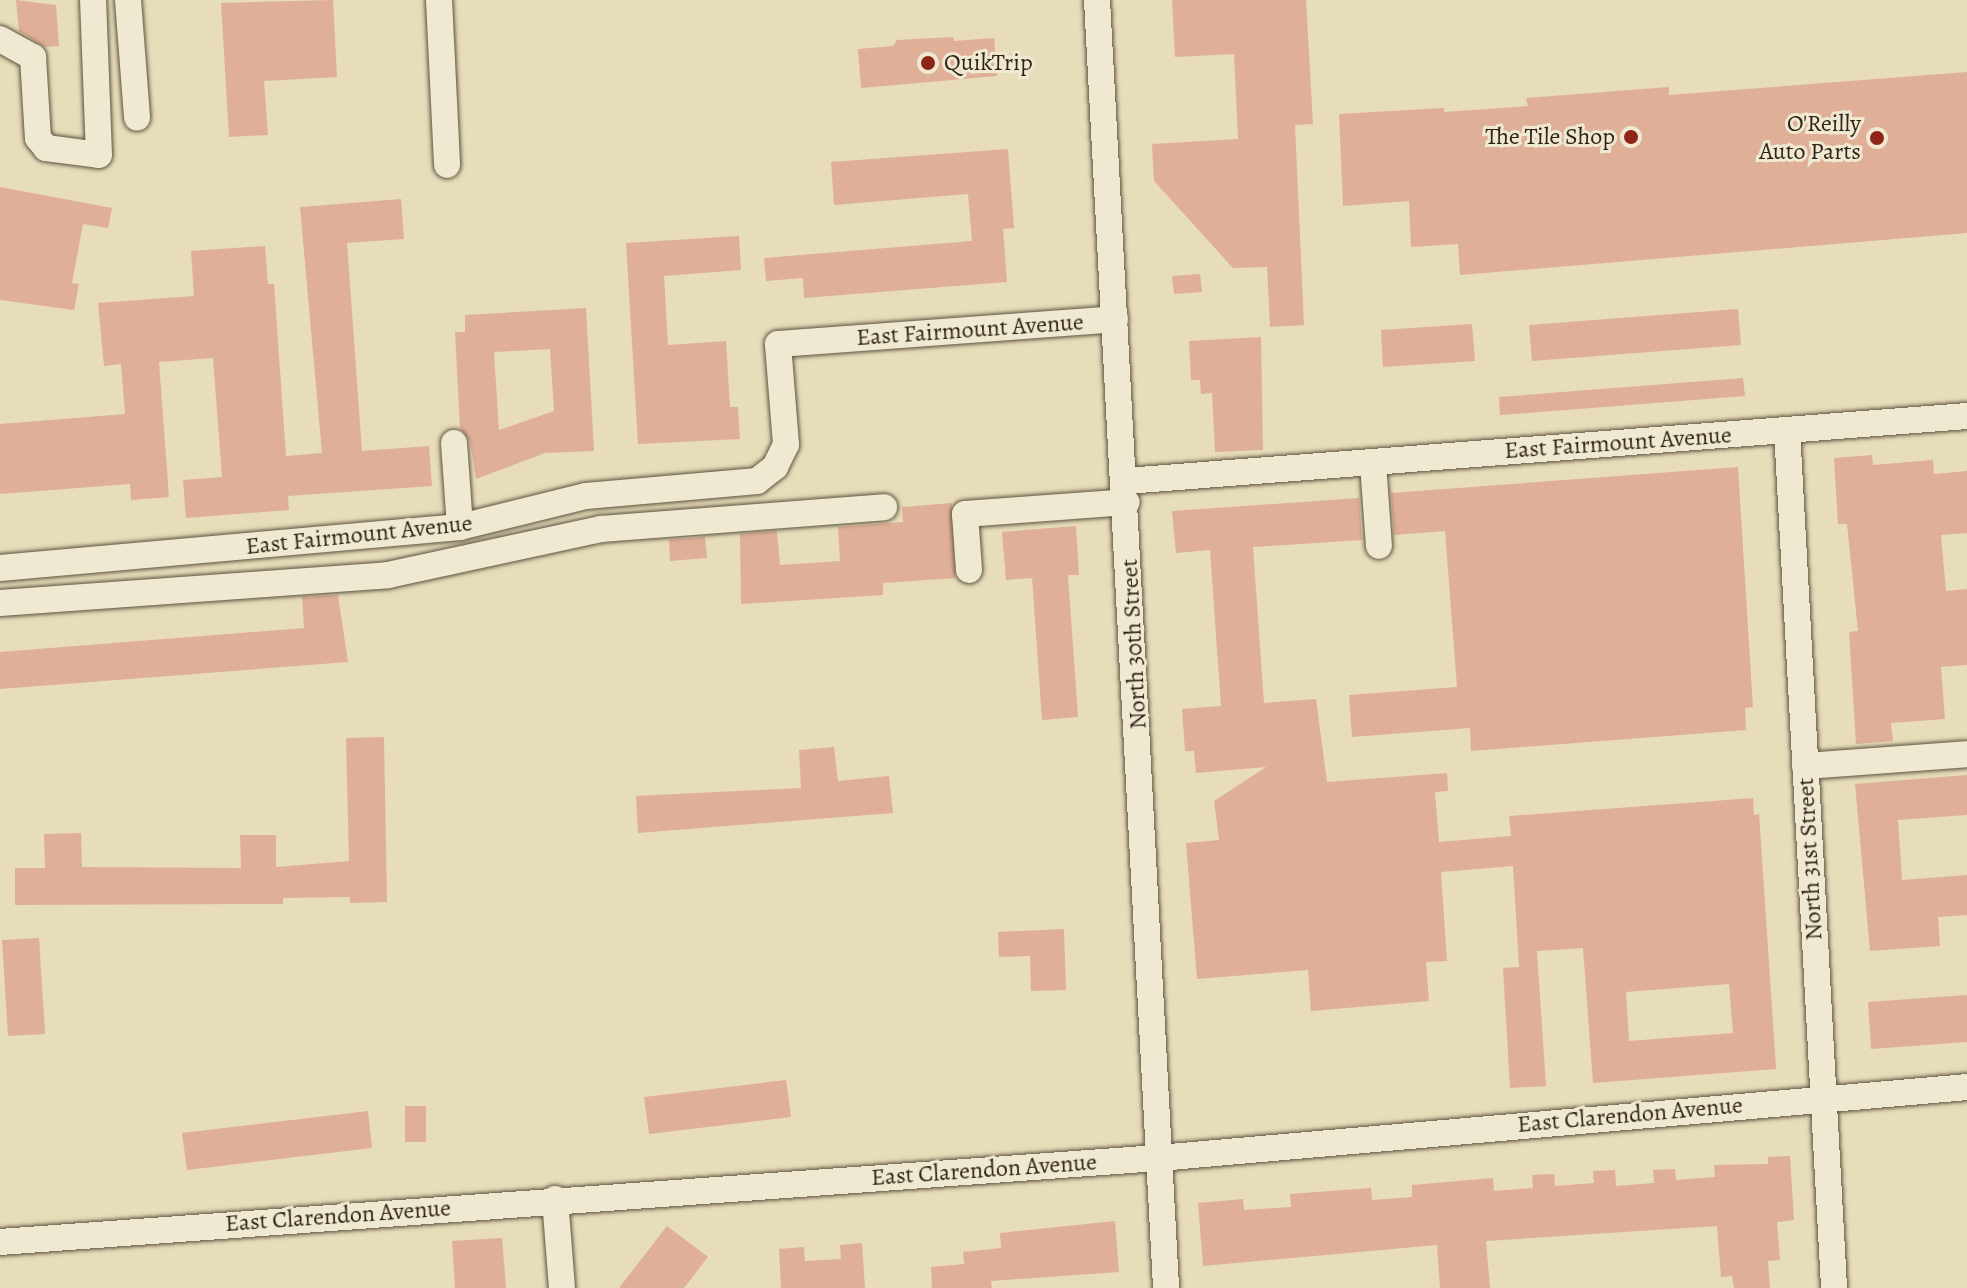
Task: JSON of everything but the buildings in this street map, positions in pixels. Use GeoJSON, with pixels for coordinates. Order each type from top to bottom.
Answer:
{"type":"FeatureCollection","features":[{"type":"Feature","properties":{"kind":"street"},"geometry":{"type":"LineString","coordinates":[[0,39],[33,57],[38,138],[46,148],[99,155],[93,0]]}},
{"type":"Feature","properties":{"kind":"street"},"geometry":{"type":"LineString","coordinates":[[128,0],[137,118]]}},
{"type":"Feature","properties":{"kind":"street"},"geometry":{"type":"LineString","coordinates":[[439,0],[447,165]]}},
{"type":"Feature","properties":{"kind":"street","name":"North 30th Street"},"geometry":{"type":"LineString","coordinates":[[1097,0],[1127,492],[1166,1288]]}},
{"type":"Feature","properties":{"kind":"street","name":"East Fairmount Avenue"},"geometry":{"type":"LineString","coordinates":[[0,568],[460,527],[586,496],[717,487],[757,481],[775,467],[786,444],[778,344],[1115,319]]}},
{"type":"Feature","properties":{"kind":"street","name":"East Fairmount Avenue"},"geometry":{"type":"LineString","coordinates":[[969,570],[965,514],[1373,463],[1967,416]]}},
{"type":"Feature","properties":{"kind":"street","name":"North 31st Street"},"geometry":{"type":"LineString","coordinates":[[1787,430],[1834,1288]]}},
{"type":"Feature","properties":{"kind":"street"},"geometry":{"type":"LineString","coordinates":[[454,443],[460,527]]}},
{"type":"Feature","properties":{"kind":"street"},"geometry":{"type":"LineString","coordinates":[[1373,463],[1379,546]]}},
{"type":"Feature","properties":{"kind":"street"},"geometry":{"type":"LineString","coordinates":[[717,487],[720,519]]}},
{"type":"Feature","properties":{"kind":"street"},"geometry":{"type":"LineString","coordinates":[[0,603],[388,575],[601,529],[884,507]]}},
{"type":"Feature","properties":{"kind":"street"},"geometry":{"type":"LineString","coordinates":[[1805,766],[1967,754]]}},
{"type":"Feature","properties":{"kind":"street","name":"East Clarendon Avenue"},"geometry":{"type":"LineString","coordinates":[[0,1242],[555,1199],[1159,1158],[1967,1087]]}},
{"type":"Feature","properties":{"kind":"street"},"geometry":{"type":"LineString","coordinates":[[555,1199],[562,1288]]}},
{"type":"Feature","properties":{"kind":"place","name":"QuikTrip"},"geometry":{"type":"Point","coordinates":[928,63]}},
{"type":"Feature","properties":{"kind":"place","name":"The Tile Shop"},"geometry":{"type":"Point","coordinates":[1631,137]}},
{"type":"Feature","properties":{"kind":"place","name":"O'Reilly Auto Parts"},"geometry":{"type":"Point","coordinates":[1877,138]}}]}
